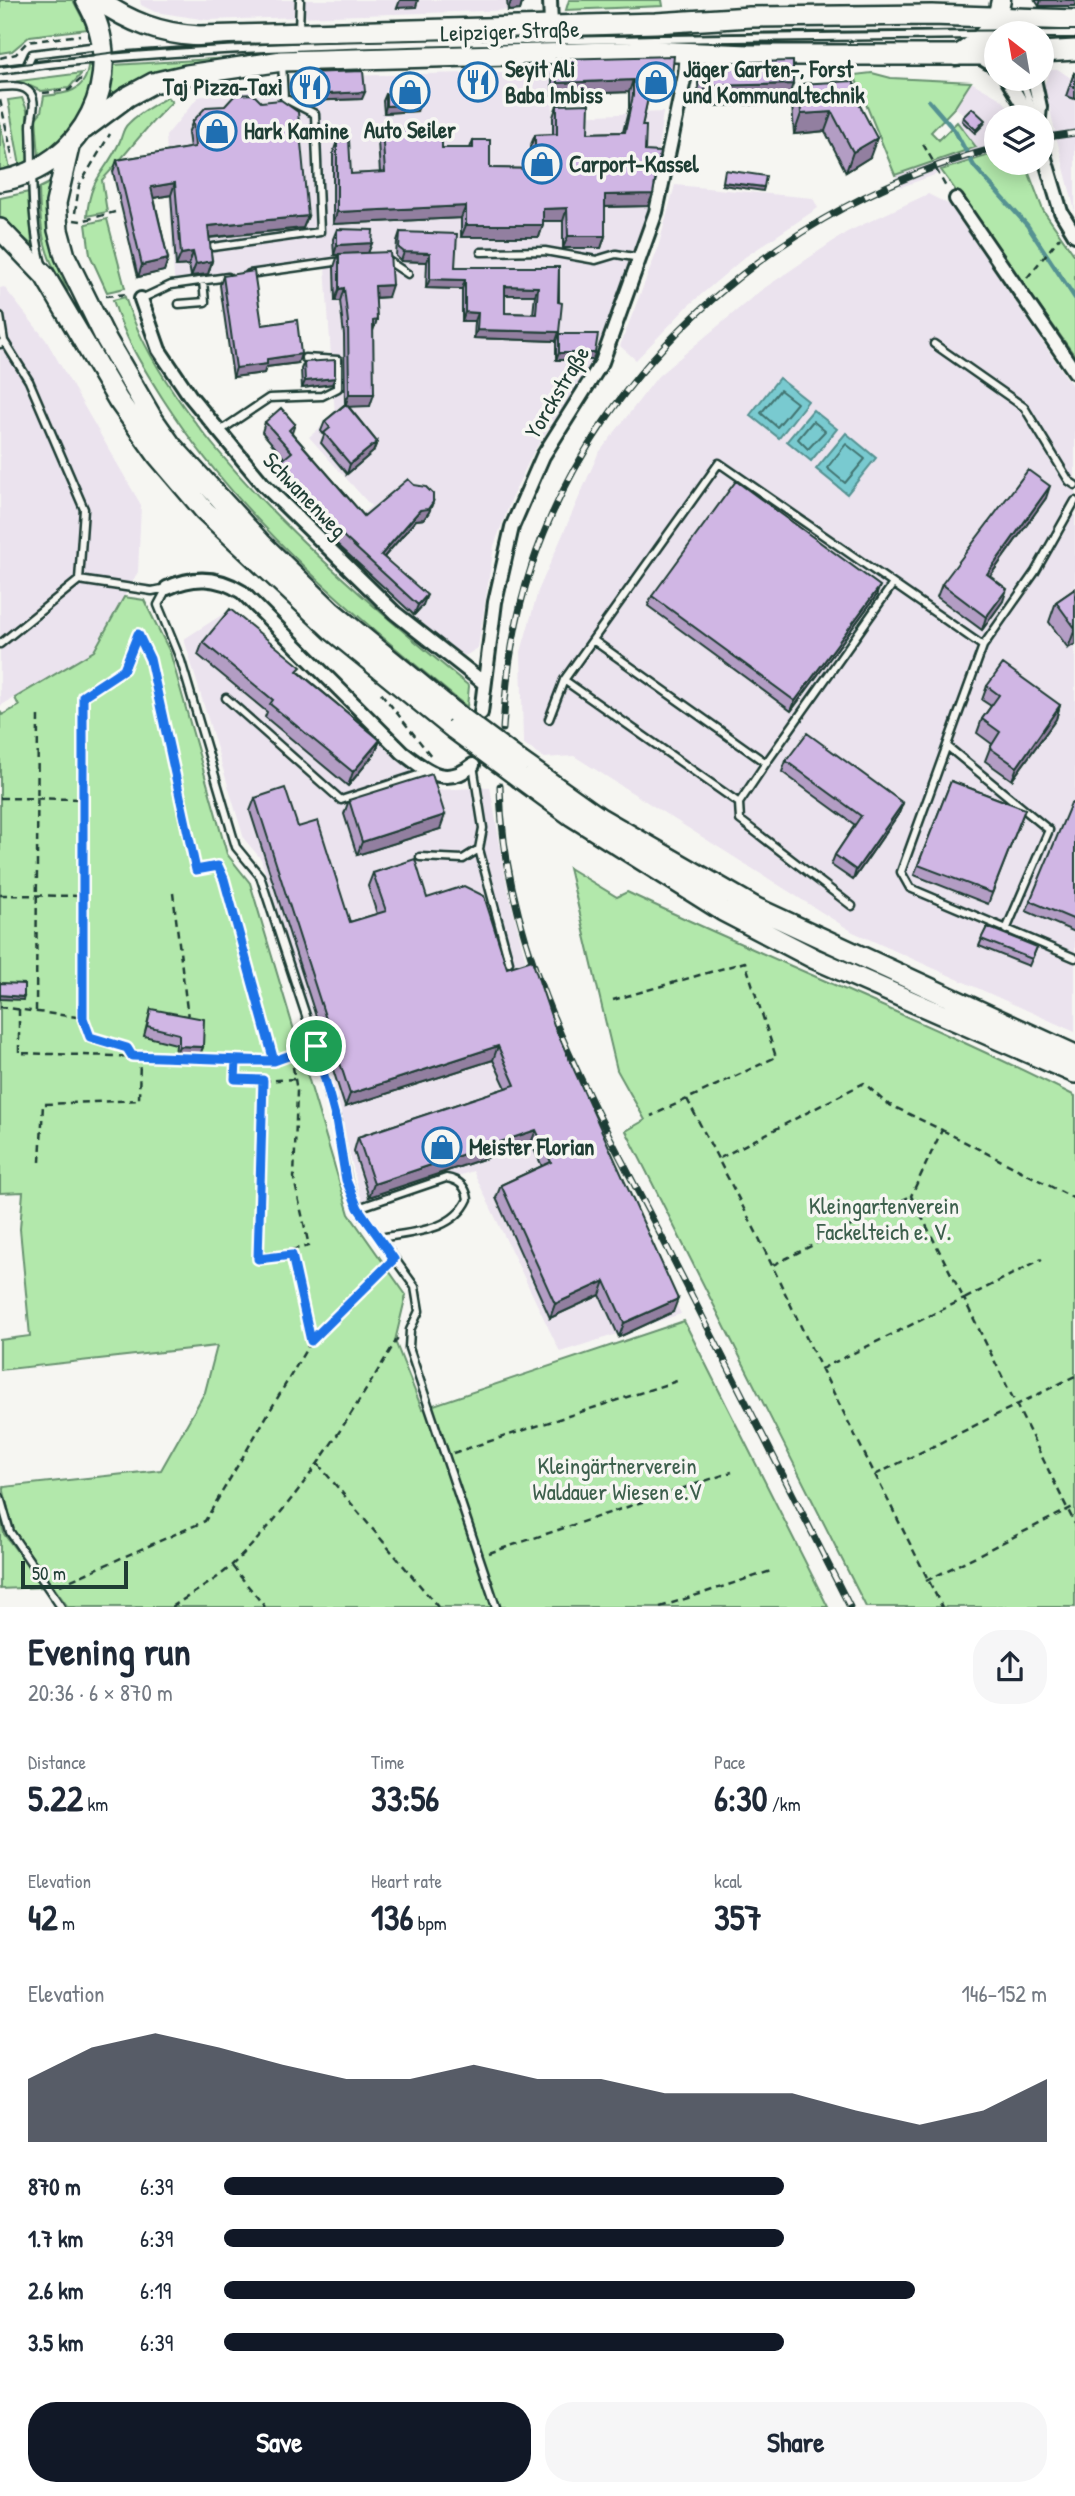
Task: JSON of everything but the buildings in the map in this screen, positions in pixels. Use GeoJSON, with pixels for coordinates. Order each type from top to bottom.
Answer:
{"type":"FeatureCollection","features":[{"type":"Feature","properties":{"kind":"main road"},"geometry":{"type":"LineString","coordinates":[[86,0],[98,45],[99,97],[84,128],[69,147],[57,202],[58,230],[65,256],[105,337],[152,418],[171,445],[252,533],[331,611],[454,720]]}},
{"type":"Feature","properties":{"kind":"main road","name":"Leipziger Straße"},"geometry":{"type":"LineString","coordinates":[[98,0],[138,23],[169,34],[656,23],[750,17],[932,15],[984,22]]}},
{"type":"Feature","properties":{"kind":"main road","name":"Leipziger Straße"},"geometry":{"type":"LineString","coordinates":[[1054,21],[1075,20]]}},
{"type":"Feature","properties":{"kind":"main road"},"geometry":{"type":"LineString","coordinates":[[956,56],[984,34]]}},
{"type":"Feature","properties":{"kind":"main road","name":"Leipziger Straße"},"geometry":{"type":"LineString","coordinates":[[84,128],[127,97],[153,83],[187,75],[282,61],[687,45],[984,56]]}},
{"type":"Feature","properties":{"kind":"main road"},"geometry":{"type":"LineString","coordinates":[[1054,51],[1075,50]]}},
{"type":"Feature","properties":{"kind":"main road"},"geometry":{"type":"LineString","coordinates":[[0,181],[69,147]]}},
{"type":"Feature","properties":{"kind":"main road"},"geometry":{"type":"LineString","coordinates":[[0,229],[45,276],[118,400],[158,456],[204,510],[333,631],[521,770],[583,823],[723,911],[816,959],[1075,1073]]}},
{"type":"Feature","properties":{"kind":"main road"},"geometry":{"type":"LineString","coordinates":[[521,770],[756,908],[1075,1055]]}},
{"type":"Feature","properties":{"kind":"street"},"geometry":{"type":"LineString","coordinates":[[550,0],[551,25]]}},
{"type":"Feature","properties":{"kind":"street","name":"Yorckstraße"},"geometry":{"type":"LineString","coordinates":[[481,713],[495,602],[512,527],[543,456],[602,362],[640,258],[656,212],[685,75],[687,45]]}},
{"type":"Feature","properties":{"kind":"street"},"geometry":{"type":"LineString","coordinates":[[1050,175],[1061,212],[1075,235]]}},
{"type":"Feature","properties":{"kind":"street"},"geometry":{"type":"LineString","coordinates":[[956,200],[1075,372]]}},
{"type":"Feature","properties":{"kind":"street","name":"Schwanenweg"},"geometry":{"type":"LineString","coordinates":[[141,299],[159,350],[218,432],[263,484],[395,613],[484,683]]}},
{"type":"Feature","properties":{"kind":"street"},"geometry":{"type":"LineString","coordinates":[[167,588],[183,580],[225,582],[242,592],[403,753],[427,772],[448,778],[463,774],[473,765]]}},
{"type":"Feature","properties":{"kind":"lane"},"geometry":{"type":"LineString","coordinates":[[299,33],[300,0]]}},
{"type":"Feature","properties":{"kind":"lane"},"geometry":{"type":"LineString","coordinates":[[26,67],[32,54],[98,45],[230,48],[687,45],[984,25]]}},
{"type":"Feature","properties":{"kind":"lane"},"geometry":{"type":"LineString","coordinates":[[1054,34],[1075,34]]}},
{"type":"Feature","properties":{"kind":"lane"},"geometry":{"type":"LineString","coordinates":[[0,70],[83,60],[98,45]]}},
{"type":"Feature","properties":{"kind":"lane"},"geometry":{"type":"LineString","coordinates":[[213,247],[320,232],[315,114],[284,97],[282,61]]}},
{"type":"Feature","properties":{"kind":"lane"},"geometry":{"type":"LineString","coordinates":[[0,87],[19,86],[31,95],[24,168],[45,276]]}},
{"type":"Feature","properties":{"kind":"lane"},"geometry":{"type":"LineString","coordinates":[[481,252],[545,251],[596,260],[616,254],[640,258]]}},
{"type":"Feature","properties":{"kind":"lane"},"geometry":{"type":"LineString","coordinates":[[374,258],[388,257],[408,274]]}},
{"type":"Feature","properties":{"kind":"lane"},"geometry":{"type":"LineString","coordinates":[[141,299],[171,285],[347,260]]}},
{"type":"Feature","properties":{"kind":"lane"},"geometry":{"type":"LineString","coordinates":[[179,304],[205,302],[203,281]]}},
{"type":"Feature","properties":{"kind":"lane"},"geometry":{"type":"LineString","coordinates":[[0,316],[2,343],[29,381],[84,509],[79,580],[0,644]]}},
{"type":"Feature","properties":{"kind":"lane"},"geometry":{"type":"LineString","coordinates":[[934,344],[1024,407],[1069,481],[1075,485]]}},
{"type":"Feature","properties":{"kind":"lane"},"geometry":{"type":"LineString","coordinates":[[218,432],[269,398],[322,396],[338,388],[338,360],[305,358]]}},
{"type":"Feature","properties":{"kind":"lane"},"geometry":{"type":"LineString","coordinates":[[550,719],[564,680],[719,463],[983,646]]}},
{"type":"Feature","properties":{"kind":"lane"},"geometry":{"type":"LineString","coordinates":[[1075,501],[1035,572],[983,646],[901,872],[910,888],[1075,958]]}},
{"type":"Feature","properties":{"kind":"lane"},"geometry":{"type":"LineString","coordinates":[[79,580],[152,591],[167,588]]}},
{"type":"Feature","properties":{"kind":"lane"},"geometry":{"type":"LineString","coordinates":[[852,906],[740,820],[739,803],[894,584]]}},
{"type":"Feature","properties":{"kind":"lane"},"geometry":{"type":"LineString","coordinates":[[167,588],[158,605],[181,661],[236,846],[260,876],[316,1046],[336,1120],[346,1180],[358,1208],[415,1287],[419,1311],[410,1330],[409,1348],[496,1607]]}},
{"type":"Feature","properties":{"kind":"lane"},"geometry":{"type":"LineString","coordinates":[[593,640],[766,763]]}},
{"type":"Feature","properties":{"kind":"lane"},"geometry":{"type":"LineString","coordinates":[[564,680],[739,803]]}},
{"type":"Feature","properties":{"kind":"lane"},"geometry":{"type":"LineString","coordinates":[[226,698],[341,800],[427,772]]}},
{"type":"Feature","properties":{"kind":"lane"},"geometry":{"type":"LineString","coordinates":[[947,746],[1049,830],[1006,930]]}},
{"type":"Feature","properties":{"kind":"lane"},"geometry":{"type":"LineString","coordinates":[[473,765],[483,828],[479,849],[509,962]]}},
{"type":"Feature","properties":{"kind":"lane"},"geometry":{"type":"LineString","coordinates":[[420,857],[463,859],[479,849]]}},
{"type":"Feature","properties":{"kind":"lane"},"geometry":{"type":"LineString","coordinates":[[358,1208],[446,1178],[460,1183],[466,1190],[468,1199],[454,1219],[421,1231],[380,1238]]}},
{"type":"Feature","properties":{"kind":"lane"},"geometry":{"type":"LineString","coordinates":[[0,1497],[10,1532],[61,1607]]}},
{"type":"Feature","properties":{"kind":"path"},"geometry":{"type":"LineString","coordinates":[[81,48],[80,35],[98,45]]}},
{"type":"Feature","properties":{"kind":"path"},"geometry":{"type":"LineString","coordinates":[[24,168],[0,99],[74,88],[85,73],[83,60]]}},
{"type":"Feature","properties":{"kind":"path"},"geometry":{"type":"LineString","coordinates":[[110,134],[79,186],[74,221],[116,212]]}},
{"type":"Feature","properties":{"kind":"path"},"geometry":{"type":"LineString","coordinates":[[923,144],[934,163]]}},
{"type":"Feature","properties":{"kind":"path"},"geometry":{"type":"LineString","coordinates":[[936,169],[956,200]]}},
{"type":"Feature","properties":{"kind":"path"},"geometry":{"type":"LineString","coordinates":[[1028,277],[1053,247]]}},
{"type":"Feature","properties":{"kind":"path"},"geometry":{"type":"LineString","coordinates":[[106,296],[127,293],[141,299]]}},
{"type":"Feature","properties":{"kind":"path"},"geometry":{"type":"LineString","coordinates":[[132,1056],[127,1048],[90,1037],[83,1018],[83,696],[124,669],[138,634],[150,659],[196,870],[218,866],[224,879],[274,1061]]}},
{"type":"Feature","properties":{"kind":"path"},"geometry":{"type":"LineString","coordinates":[[379,689],[448,778]]}},
{"type":"Feature","properties":{"kind":"path"},"geometry":{"type":"LineString","coordinates":[[36,1011],[35,798],[38,713]]}},
{"type":"Feature","properties":{"kind":"path"},"geometry":{"type":"LineString","coordinates":[[0,798],[83,799]]}},
{"type":"Feature","properties":{"kind":"path"},"geometry":{"type":"LineString","coordinates":[[173,892],[189,1025]]}},
{"type":"Feature","properties":{"kind":"path"},"geometry":{"type":"LineString","coordinates":[[0,895],[83,896]]}},
{"type":"Feature","properties":{"kind":"path"},"geometry":{"type":"LineString","coordinates":[[613,1000],[745,962],[775,1057],[651,1116]]}},
{"type":"Feature","properties":{"kind":"path"},"geometry":{"type":"LineString","coordinates":[[0,1007],[83,1018]]}},
{"type":"Feature","properties":{"kind":"path"},"geometry":{"type":"LineString","coordinates":[[19,1009],[19,1053],[274,1061],[316,1046]]}},
{"type":"Feature","properties":{"kind":"path"},"geometry":{"type":"LineString","coordinates":[[196,1025],[204,1026],[202,1059]]}},
{"type":"Feature","properties":{"kind":"path"},"geometry":{"type":"LineString","coordinates":[[291,1055],[295,1079],[294,1179],[310,1246],[291,1251],[311,1341]]}},
{"type":"Feature","properties":{"kind":"path"},"geometry":{"type":"LineString","coordinates":[[40,1162],[43,1104],[139,1100],[140,1057]]}},
{"type":"Feature","properties":{"kind":"path"},"geometry":{"type":"LineString","coordinates":[[236,1061],[235,1079],[295,1079]]}},
{"type":"Feature","properties":{"kind":"path"},"geometry":{"type":"LineString","coordinates":[[263,1080],[258,1259],[292,1255]]}},
{"type":"Feature","properties":{"kind":"path"},"geometry":{"type":"LineString","coordinates":[[719,1158],[864,1083],[886,1103],[1075,1199]]}},
{"type":"Feature","properties":{"kind":"path"},"geometry":{"type":"LineString","coordinates":[[687,1099],[719,1158],[926,1581],[942,1607]]}},
{"type":"Feature","properties":{"kind":"path"},"geometry":{"type":"LineString","coordinates":[[772,1265],[911,1196],[942,1130]]}},
{"type":"Feature","properties":{"kind":"path"},"geometry":{"type":"LineString","coordinates":[[911,1196],[1075,1524]]}},
{"type":"Feature","properties":{"kind":"path"},"geometry":{"type":"LineString","coordinates":[[50,1590],[205,1521],[311,1341],[394,1259]]}},
{"type":"Feature","properties":{"kind":"path"},"geometry":{"type":"LineString","coordinates":[[821,1369],[1042,1259]]}},
{"type":"Feature","properties":{"kind":"path"},"geometry":{"type":"LineString","coordinates":[[172,1607],[231,1566],[268,1528],[318,1464],[399,1336],[410,1330]]}},
{"type":"Feature","properties":{"kind":"path"},"geometry":{"type":"LineString","coordinates":[[875,1475],[1075,1376]]}},
{"type":"Feature","properties":{"kind":"path"},"geometry":{"type":"LineString","coordinates":[[445,1456],[680,1380]]}},
{"type":"Feature","properties":{"kind":"path"},"geometry":{"type":"LineString","coordinates":[[318,1464],[438,1607]]}},
{"type":"Feature","properties":{"kind":"path"},"geometry":{"type":"LineString","coordinates":[[479,1556],[732,1472]]}},
{"type":"Feature","properties":{"kind":"path"},"geometry":{"type":"LineString","coordinates":[[926,1581],[1075,1506]]}},
{"type":"Feature","properties":{"kind":"path"},"geometry":{"type":"LineString","coordinates":[[231,1566],[265,1607]]}},
{"type":"Feature","properties":{"kind":"path"},"geometry":{"type":"LineString","coordinates":[[660,1607],[771,1572]]}},
{"type":"Feature","properties":{"kind":"shaded area"},"geometry":{"type":"Polygon","coordinates":[[[140,0],[519,0],[520,10],[207,20],[155,12],[141,5],[140,0]]]}},
{"type":"Feature","properties":{"kind":"shaded area"},"geometry":{"type":"Polygon","coordinates":[[[1054,70],[1059,70],[1075,81],[1075,211],[1057,140],[1054,140],[1054,105],[1049,105],[1046,91],[1054,91],[1054,70]]]}},
{"type":"Feature","properties":{"kind":"shaded area"},"geometry":{"type":"Polygon","coordinates":[[[552,71],[553,117],[663,112],[650,206],[595,360],[534,451],[513,495],[494,546],[478,648],[465,656],[452,650],[329,543],[371,506],[309,437],[335,415],[325,267],[174,279],[166,136],[198,97],[301,77],[552,71]]]}},
{"type":"Feature","properties":{"kind":"shaded area"},"geometry":{"type":"Polygon","coordinates":[[[971,82],[1007,105],[984,105],[984,157],[901,187],[895,175],[975,147],[957,122],[963,114],[955,107],[971,82]]]}},
{"type":"Feature","properties":{"kind":"shaded area"},"geometry":{"type":"Polygon","coordinates":[[[675,185],[813,198],[818,208],[745,257],[688,306],[636,360],[620,346],[657,251],[675,185]]]}},
{"type":"Feature","properties":{"kind":"shaded area"},"geometry":{"type":"Polygon","coordinates":[[[928,194],[950,205],[1075,390],[1075,1032],[853,932],[574,756],[544,758],[523,743],[521,652],[538,591],[598,454],[658,376],[760,291],[847,232],[928,194]]]}},
{"type":"Feature","properties":{"kind":"shaded area"},"geometry":{"type":"Polygon","coordinates":[[[4,287],[46,340],[141,505],[138,572],[94,651],[0,706],[0,288],[4,287]]]}},
{"type":"Feature","properties":{"kind":"shaded area"},"geometry":{"type":"Polygon","coordinates":[[[228,611],[411,770],[438,790],[490,787],[507,885],[526,962],[555,1040],[681,1314],[560,1352],[473,1171],[363,1207],[333,1086],[261,859],[244,839],[184,639],[228,611]]]}},
{"type":"Feature","properties":{"kind":"green space"},"geometry":{"type":"Polygon","coordinates":[[[0,0],[73,0],[88,29],[30,36],[12,51],[0,53],[0,0]]]}},
{"type":"Feature","properties":{"kind":"green space"},"geometry":{"type":"Polygon","coordinates":[[[569,0],[662,0],[663,6],[566,10],[569,0]]]}},
{"type":"Feature","properties":{"kind":"green space"},"geometry":{"type":"Polygon","coordinates":[[[263,56],[108,102],[114,65],[263,56]]]}},
{"type":"Feature","properties":{"kind":"green space"},"geometry":{"type":"Polygon","coordinates":[[[88,66],[93,66],[91,80],[77,118],[61,139],[39,157],[36,118],[41,112],[44,96],[67,92],[79,86],[88,66]]]}},
{"type":"Feature","properties":{"kind":"green space"},"geometry":{"type":"Polygon","coordinates":[[[82,73],[69,88],[41,91],[19,81],[82,73]]]}},
{"type":"Feature","properties":{"kind":"green space"},"geometry":{"type":"Polygon","coordinates":[[[872,73],[891,78],[971,82],[955,107],[931,132],[939,140],[957,122],[976,147],[895,175],[854,75],[872,73]]]}},
{"type":"Feature","properties":{"kind":"green space"},"geometry":{"type":"Polygon","coordinates":[[[167,97],[172,102],[102,180],[107,212],[87,216],[91,192],[115,152],[126,126],[167,97]]]}},
{"type":"Feature","properties":{"kind":"green space"},"geometry":{"type":"Polygon","coordinates":[[[22,98],[27,110],[29,163],[20,166],[8,100],[22,98]]]}},
{"type":"Feature","properties":{"kind":"green space"},"geometry":{"type":"Polygon","coordinates":[[[0,123],[10,169],[0,170],[0,123]]]}},
{"type":"Feature","properties":{"kind":"green space"},"geometry":{"type":"Polygon","coordinates":[[[984,157],[984,175],[1030,175],[1043,210],[1075,256],[1075,356],[941,170],[984,157]]]}},
{"type":"Feature","properties":{"kind":"green space"},"geometry":{"type":"Polygon","coordinates":[[[49,183],[47,226],[53,252],[68,292],[53,267],[44,243],[39,188],[49,183]]]}},
{"type":"Feature","properties":{"kind":"green space"},"geometry":{"type":"Polygon","coordinates":[[[29,192],[32,245],[0,217],[0,198],[29,192]]]}},
{"type":"Feature","properties":{"kind":"green space"},"geometry":{"type":"Polygon","coordinates":[[[107,219],[125,288],[107,292],[90,255],[86,224],[107,219]]]}},
{"type":"Feature","properties":{"kind":"green space"},"geometry":{"type":"Polygon","coordinates":[[[125,297],[148,351],[182,404],[224,458],[322,559],[373,606],[469,686],[467,707],[342,602],[264,527],[228,486],[194,444],[134,351],[113,300],[125,297]]]}},
{"type":"Feature","properties":{"kind":"green space","name":"Kleingärtnerverein Waldauer Wiesen e.V"},"geometry":{"type":"Polygon","coordinates":[[[124,597],[144,600],[170,652],[227,854],[250,883],[349,1214],[406,1295],[395,1341],[422,1409],[684,1321],[828,1607],[68,1607],[13,1530],[3,1487],[161,1470],[205,1392],[217,1346],[0,1370],[0,1340],[30,1336],[20,1229],[23,1192],[0,1193],[0,711],[2,715],[19,706],[15,698],[94,651],[124,597]]]}},
{"type":"Feature","properties":{"kind":"green space","name":"Kleingartenverein Fackelteich e. V."},"geometry":{"type":"Polygon","coordinates":[[[569,868],[617,897],[627,892],[964,1043],[1075,1096],[1075,1607],[866,1607],[626,1131],[645,1120],[617,1070],[569,868]]]}},
{"type":"Feature","properties":{"kind":"green space"},"geometry":{"type":"Polygon","coordinates":[[[0,1517],[4,1534],[44,1587],[0,1589],[0,1517]]]}},
{"type":"Feature","properties":{"kind":"water"},"geometry":{"type":"Polygon","coordinates":[[[779,378],[808,401],[779,438],[750,415],[779,378]]]}},
{"type":"Feature","properties":{"kind":"water"},"geometry":{"type":"Polygon","coordinates":[[[813,410],[837,429],[811,461],[787,441],[813,410]]]}},
{"type":"Feature","properties":{"kind":"water"},"geometry":{"type":"Polygon","coordinates":[[[846,433],[876,458],[847,494],[816,469],[846,433]]]}},
{"type":"Feature","properties":{"kind":"waterway"},"geometry":{"type":"LineString","coordinates":[[929,101],[955,131],[974,166],[1027,225],[1075,298]]}},
{"type":"Feature","properties":{"kind":"tram line"},"geometry":{"type":"LineString","coordinates":[[0,67],[125,51],[229,44],[792,32],[1075,30]]}},
{"type":"Feature","properties":{"kind":"railway"},"geometry":{"type":"LineString","coordinates":[[1054,136],[1075,133]]}},
{"type":"Feature","properties":{"kind":"railway"},"geometry":{"type":"LineString","coordinates":[[503,729],[512,648],[531,568],[562,493],[603,423],[653,359],[711,301],[775,250],[845,207],[919,173],[984,152]]}},
{"type":"Feature","properties":{"kind":"railway"},"geometry":{"type":"LineString","coordinates":[[500,786],[505,849],[517,910],[535,970],[558,1028],[612,1142],[850,1607]]}},
{"type":"Feature","properties":{"kind":"place","name":"Seyit Ali Baba Imbiss"},"geometry":{"type":"Point","coordinates":[478,82]}},
{"type":"Feature","properties":{"kind":"place","name":"Jäger Garten-, Forst und Kommunaltechnik"},"geometry":{"type":"Point","coordinates":[656,82]}},
{"type":"Feature","properties":{"kind":"place","name":"Taj Pizza-Taxi"},"geometry":{"type":"Point","coordinates":[310,87]}},
{"type":"Feature","properties":{"kind":"place","name":"Auto Seiler"},"geometry":{"type":"Point","coordinates":[410,92]}},
{"type":"Feature","properties":{"kind":"place","name":"Hark Kamine"},"geometry":{"type":"Point","coordinates":[217,131]}},
{"type":"Feature","properties":{"kind":"place","name":"Carport-Kassel"},"geometry":{"type":"Point","coordinates":[542,164]}},
{"type":"Feature","properties":{"kind":"place","name":"Meister Florian"},"geometry":{"type":"Point","coordinates":[442,1147]}},
{"type":"Feature","properties":{"kind":"route"},"geometry":{"type":"LineString","coordinates":[[316,1046],[274,1061],[230,1061],[132,1056],[127,1048],[90,1037],[83,1018],[83,696],[124,669],[138,634],[150,659],[196,870],[218,866],[224,879],[274,1061],[236,1061],[235,1079],[263,1080],[258,1172],[258,1259],[292,1255],[311,1341],[394,1259],[358,1208],[346,1180],[336,1120],[316,1046]]}}]}
